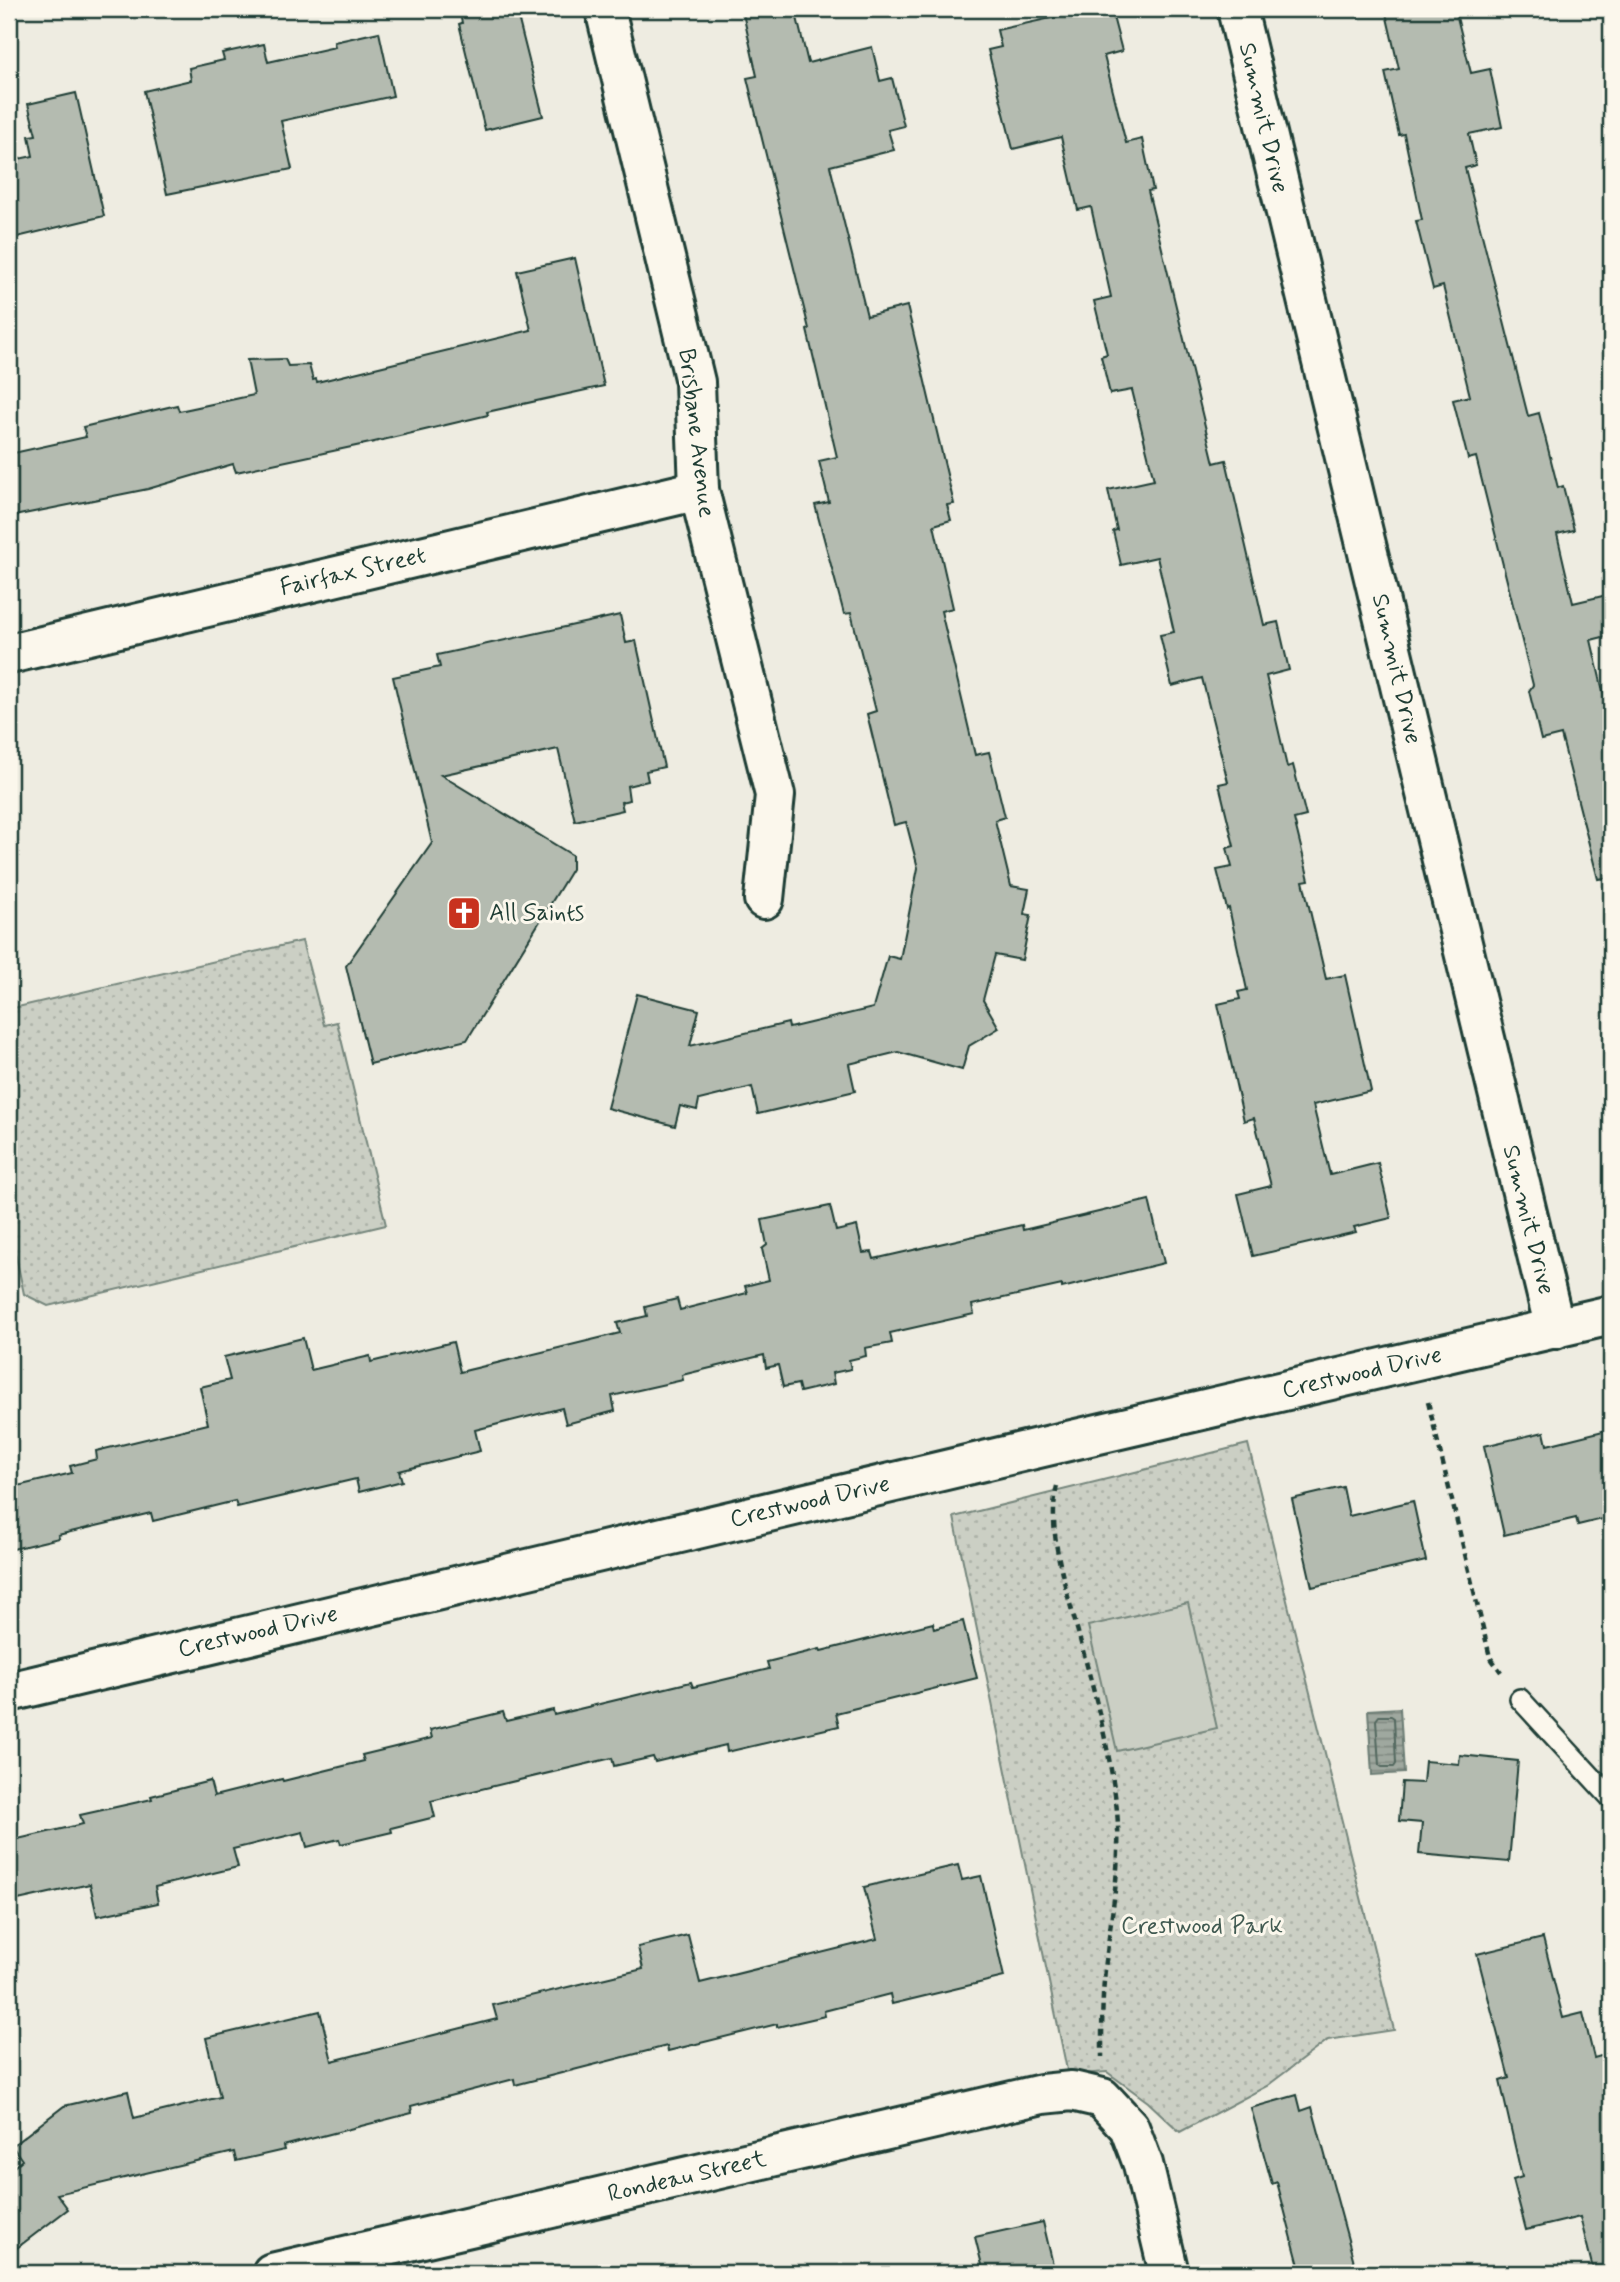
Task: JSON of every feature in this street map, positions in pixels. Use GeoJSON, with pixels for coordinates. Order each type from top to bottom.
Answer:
{"type":"FeatureCollection","features":[{"type":"Feature","properties":{"kind":"street","name":"Brisbane Avenue"},"geometry":{"type":"LineString","coordinates":[[606,9],[695,382],[698,490],[775,795],[764,899]]}},
{"type":"Feature","properties":{"kind":"street","name":"Summit Drive"},"geometry":{"type":"LineString","coordinates":[[1237,9],[1555,1329]]}},
{"type":"Feature","properties":{"kind":"street","name":"Fairfax Street"},"geometry":{"type":"LineString","coordinates":[[9,654],[698,490]]}},
{"type":"Feature","properties":{"kind":"street","name":"Crestwood Drive"},"geometry":{"type":"LineString","coordinates":[[9,1692],[1611,1315]]}},
{"type":"Feature","properties":{"kind":"street","name":"Rondeau Street"},"geometry":{"type":"LineString","coordinates":[[272,2273],[1042,2094],[1072,2091],[1102,2098]]}},
{"type":"Feature","properties":{"kind":"street"},"geometry":{"type":"LineString","coordinates":[[1102,2098],[1129,2127],[1143,2164],[1169,2273]]}},
{"type":"Feature","properties":{"kind":"lane"},"geometry":{"type":"LineString","coordinates":[[1520,1699],[1611,1798]]}},
{"type":"Feature","properties":{"kind":"path"},"geometry":{"type":"LineString","coordinates":[[1418,1360],[1490,1657],[1520,1699]]}},
{"type":"Feature","properties":{"kind":"path"},"geometry":{"type":"LineString","coordinates":[[1068,1441],[1053,1505],[1063,1578],[1104,1737],[1116,1804],[1118,1854],[1102,2013],[1102,2098]]}},
{"type":"Feature","properties":{"kind":"green space"},"geometry":{"type":"Polygon","coordinates":[[[302,941],[324,1025],[337,1022],[386,1225],[48,1306],[24,1294],[9,1224],[9,1009],[302,941]]]}},
{"type":"Feature","properties":{"kind":"green space","name":"Crestwood Park"},"geometry":{"type":"Polygon","coordinates":[[[1248,1444],[1394,2030],[1328,2040],[1267,2086],[1180,2132],[1148,2102],[1107,2072],[1068,2075],[954,1517],[1248,1444]]]}},
{"type":"Feature","properties":{"kind":"green space"},"geometry":{"type":"Polygon","coordinates":[[[1188,1603],[1217,1728],[1117,1751],[1088,1626],[1188,1603]]]}},
{"type":"Feature","properties":{"kind":"water"},"geometry":{"type":"Polygon","coordinates":[[[1400,1708],[1404,1773],[1372,1775],[1368,1710],[1400,1708]]]}},
{"type":"Feature","properties":{"kind":"building"},"geometry":{"type":"Polygon","coordinates":[[[459,9],[516,9],[543,116],[485,130],[459,24],[462,23],[459,9]]]}},
{"type":"Feature","properties":{"kind":"building"},"geometry":{"type":"Polygon","coordinates":[[[742,9],[795,9],[808,63],[872,47],[880,81],[892,78],[904,126],[888,130],[894,150],[830,166],[867,316],[907,306],[954,504],[947,505],[951,520],[934,525],[953,608],[941,611],[975,755],[989,752],[1005,817],[995,820],[1011,886],[1029,889],[1024,914],[1031,915],[1022,960],[995,955],[983,1000],[999,1028],[969,1046],[962,1070],[898,1052],[849,1064],[855,1091],[758,1114],[752,1087],[699,1100],[697,1110],[680,1106],[675,1126],[607,1108],[637,994],[699,1010],[690,1046],[788,1023],[789,1028],[873,1008],[888,956],[900,959],[918,868],[906,822],[894,825],[867,714],[876,711],[851,613],[844,614],[815,505],[829,502],[819,461],[837,457],[807,330],[809,329],[747,78],[757,76],[742,9]]]}},
{"type":"Feature","properties":{"kind":"building"},"geometry":{"type":"Polygon","coordinates":[[[1092,9],[1111,9],[1122,51],[1104,56],[1126,143],[1142,139],[1153,190],[1148,191],[1214,463],[1226,460],[1264,625],[1278,622],[1289,670],[1266,676],[1287,767],[1293,765],[1306,816],[1294,819],[1309,880],[1303,881],[1326,979],[1345,975],[1371,1091],[1313,1105],[1330,1175],[1378,1163],[1391,1218],[1354,1227],[1356,1232],[1253,1256],[1238,1194],[1271,1186],[1254,1118],[1244,1121],[1218,1004],[1240,999],[1238,992],[1247,990],[1229,908],[1227,909],[1217,870],[1232,867],[1227,848],[1234,846],[1219,784],[1228,782],[1202,678],[1172,686],[1160,635],[1174,632],[1157,557],[1121,565],[1108,490],[1154,480],[1132,390],[1110,394],[1101,356],[1107,354],[1094,301],[1111,297],[1091,207],[1078,210],[1061,137],[1013,149],[988,50],[1001,47],[997,30],[1092,9]]]}},
{"type":"Feature","properties":{"kind":"building"},"geometry":{"type":"Polygon","coordinates":[[[1385,9],[1455,9],[1471,73],[1490,69],[1502,127],[1469,134],[1476,165],[1465,168],[1528,416],[1539,413],[1558,488],[1563,486],[1574,530],[1557,534],[1573,603],[1611,594],[1611,635],[1591,640],[1611,725],[1611,877],[1598,879],[1561,735],[1541,740],[1529,691],[1533,685],[1476,457],[1468,459],[1453,400],[1470,396],[1443,286],[1433,289],[1416,221],[1422,220],[1404,134],[1399,135],[1385,72],[1399,69],[1385,9]]]}},
{"type":"Feature","properties":{"kind":"building"},"geometry":{"type":"Polygon","coordinates":[[[379,32],[393,96],[281,121],[292,169],[167,194],[144,91],[191,80],[189,68],[224,60],[222,53],[264,44],[268,62],[335,47],[334,42],[379,32]]]}},
{"type":"Feature","properties":{"kind":"building"},"geometry":{"type":"Polygon","coordinates":[[[76,93],[104,216],[9,239],[9,161],[33,156],[29,136],[36,135],[28,104],[76,93]]]}},
{"type":"Feature","properties":{"kind":"building"},"geometry":{"type":"Polygon","coordinates":[[[575,258],[604,386],[487,412],[488,415],[370,443],[236,472],[233,464],[148,489],[9,517],[9,454],[86,437],[83,427],[177,405],[179,411],[254,395],[247,360],[285,359],[288,366],[309,365],[313,380],[316,379],[317,382],[531,330],[517,271],[575,258]]]}},
{"type":"Feature","properties":{"kind":"building"},"geometry":{"type":"Polygon","coordinates":[[[620,615],[626,643],[636,641],[664,767],[646,771],[648,781],[627,786],[629,800],[621,802],[623,810],[575,821],[558,749],[441,775],[572,855],[572,869],[467,1040],[370,1064],[346,966],[432,843],[393,677],[440,667],[437,655],[620,615]]]}},
{"type":"Feature","properties":{"kind":"building"},"geometry":{"type":"Polygon","coordinates":[[[1149,1200],[1164,1263],[1062,1288],[1062,1285],[972,1305],[974,1314],[890,1333],[892,1343],[865,1348],[866,1356],[849,1360],[851,1369],[832,1373],[834,1384],[800,1392],[798,1384],[783,1387],[778,1365],[766,1368],[764,1355],[682,1375],[683,1380],[612,1396],[615,1411],[566,1424],[562,1408],[475,1430],[480,1451],[399,1471],[402,1481],[359,1492],[356,1479],[237,1507],[235,1501],[153,1521],[151,1513],[58,1535],[59,1538],[9,1550],[9,1488],[72,1473],[70,1466],[97,1459],[96,1451],[208,1424],[200,1387],[230,1380],[224,1357],[303,1338],[311,1370],[370,1356],[371,1362],[453,1342],[460,1372],[620,1333],[617,1323],[647,1316],[645,1307],[677,1299],[680,1310],[747,1293],[745,1286],[769,1280],[762,1249],[767,1245],[762,1220],[830,1206],[836,1231],[857,1226],[863,1253],[872,1252],[874,1259],[1022,1225],[1023,1230],[1149,1200]]]}},
{"type":"Feature","properties":{"kind":"building"},"geometry":{"type":"Polygon","coordinates":[[[1611,1429],[1611,1517],[1578,1525],[1576,1518],[1504,1535],[1484,1446],[1544,1432],[1547,1445],[1611,1429]]]}},
{"type":"Feature","properties":{"kind":"building"},"geometry":{"type":"Polygon","coordinates":[[[1343,1487],[1349,1516],[1413,1501],[1426,1561],[1312,1587],[1292,1499],[1343,1487]]]}},
{"type":"Feature","properties":{"kind":"building"},"geometry":{"type":"Polygon","coordinates":[[[963,1621],[977,1678],[836,1713],[839,1726],[727,1752],[726,1745],[655,1762],[653,1757],[614,1766],[612,1758],[431,1801],[435,1817],[391,1828],[392,1832],[341,1844],[339,1839],[307,1847],[303,1832],[233,1849],[238,1867],[155,1887],[158,1903],[97,1916],[90,1884],[9,1902],[9,1841],[83,1824],[80,1815],[152,1799],[151,1796],[210,1781],[214,1796],[282,1779],[283,1781],[364,1761],[362,1755],[432,1738],[430,1730],[503,1712],[506,1721],[553,1710],[554,1715],[691,1682],[693,1687],[769,1669],[767,1662],[933,1623],[934,1629],[963,1621]]]}},
{"type":"Feature","properties":{"kind":"building"},"geometry":{"type":"Polygon","coordinates":[[[1460,1755],[1518,1761],[1509,1862],[1419,1854],[1422,1823],[1399,1821],[1402,1782],[1423,1783],[1425,1761],[1459,1764],[1460,1755]]]}},
{"type":"Feature","properties":{"kind":"building"},"geometry":{"type":"Polygon","coordinates":[[[958,1865],[962,1880],[981,1876],[1004,1977],[892,2004],[890,1994],[824,2011],[825,2016],[777,2027],[777,2024],[668,2051],[667,2046],[515,2085],[514,2079],[411,2106],[412,2113],[283,2146],[284,2150],[236,2161],[234,2152],[57,2194],[68,2209],[9,2254],[9,2171],[22,2160],[12,2146],[64,2106],[128,2091],[134,2118],[220,2097],[206,2038],[320,2011],[332,2061],[497,2019],[493,2005],[643,1969],[638,1947],[688,1935],[700,1983],[877,1939],[864,1887],[958,1865]]]}},
{"type":"Feature","properties":{"kind":"building"},"geometry":{"type":"Polygon","coordinates":[[[1543,1938],[1563,2018],[1583,2013],[1594,2058],[1611,2053],[1611,2273],[1594,2273],[1580,2217],[1526,2230],[1513,2180],[1522,2177],[1500,2081],[1509,2078],[1477,1954],[1543,1938]]]}},
{"type":"Feature","properties":{"kind":"building"},"geometry":{"type":"Polygon","coordinates":[[[1297,2095],[1301,2111],[1312,2107],[1357,2273],[1301,2273],[1277,2182],[1272,2184],[1251,2108],[1297,2095]]]}},
{"type":"Feature","properties":{"kind":"building"},"geometry":{"type":"Polygon","coordinates":[[[1043,2222],[1055,2273],[984,2273],[975,2237],[1043,2222]]]}},
{"type":"Feature","properties":{"kind":"place","name":"All Saints"},"geometry":{"type":"Point","coordinates":[464,913]}}]}
